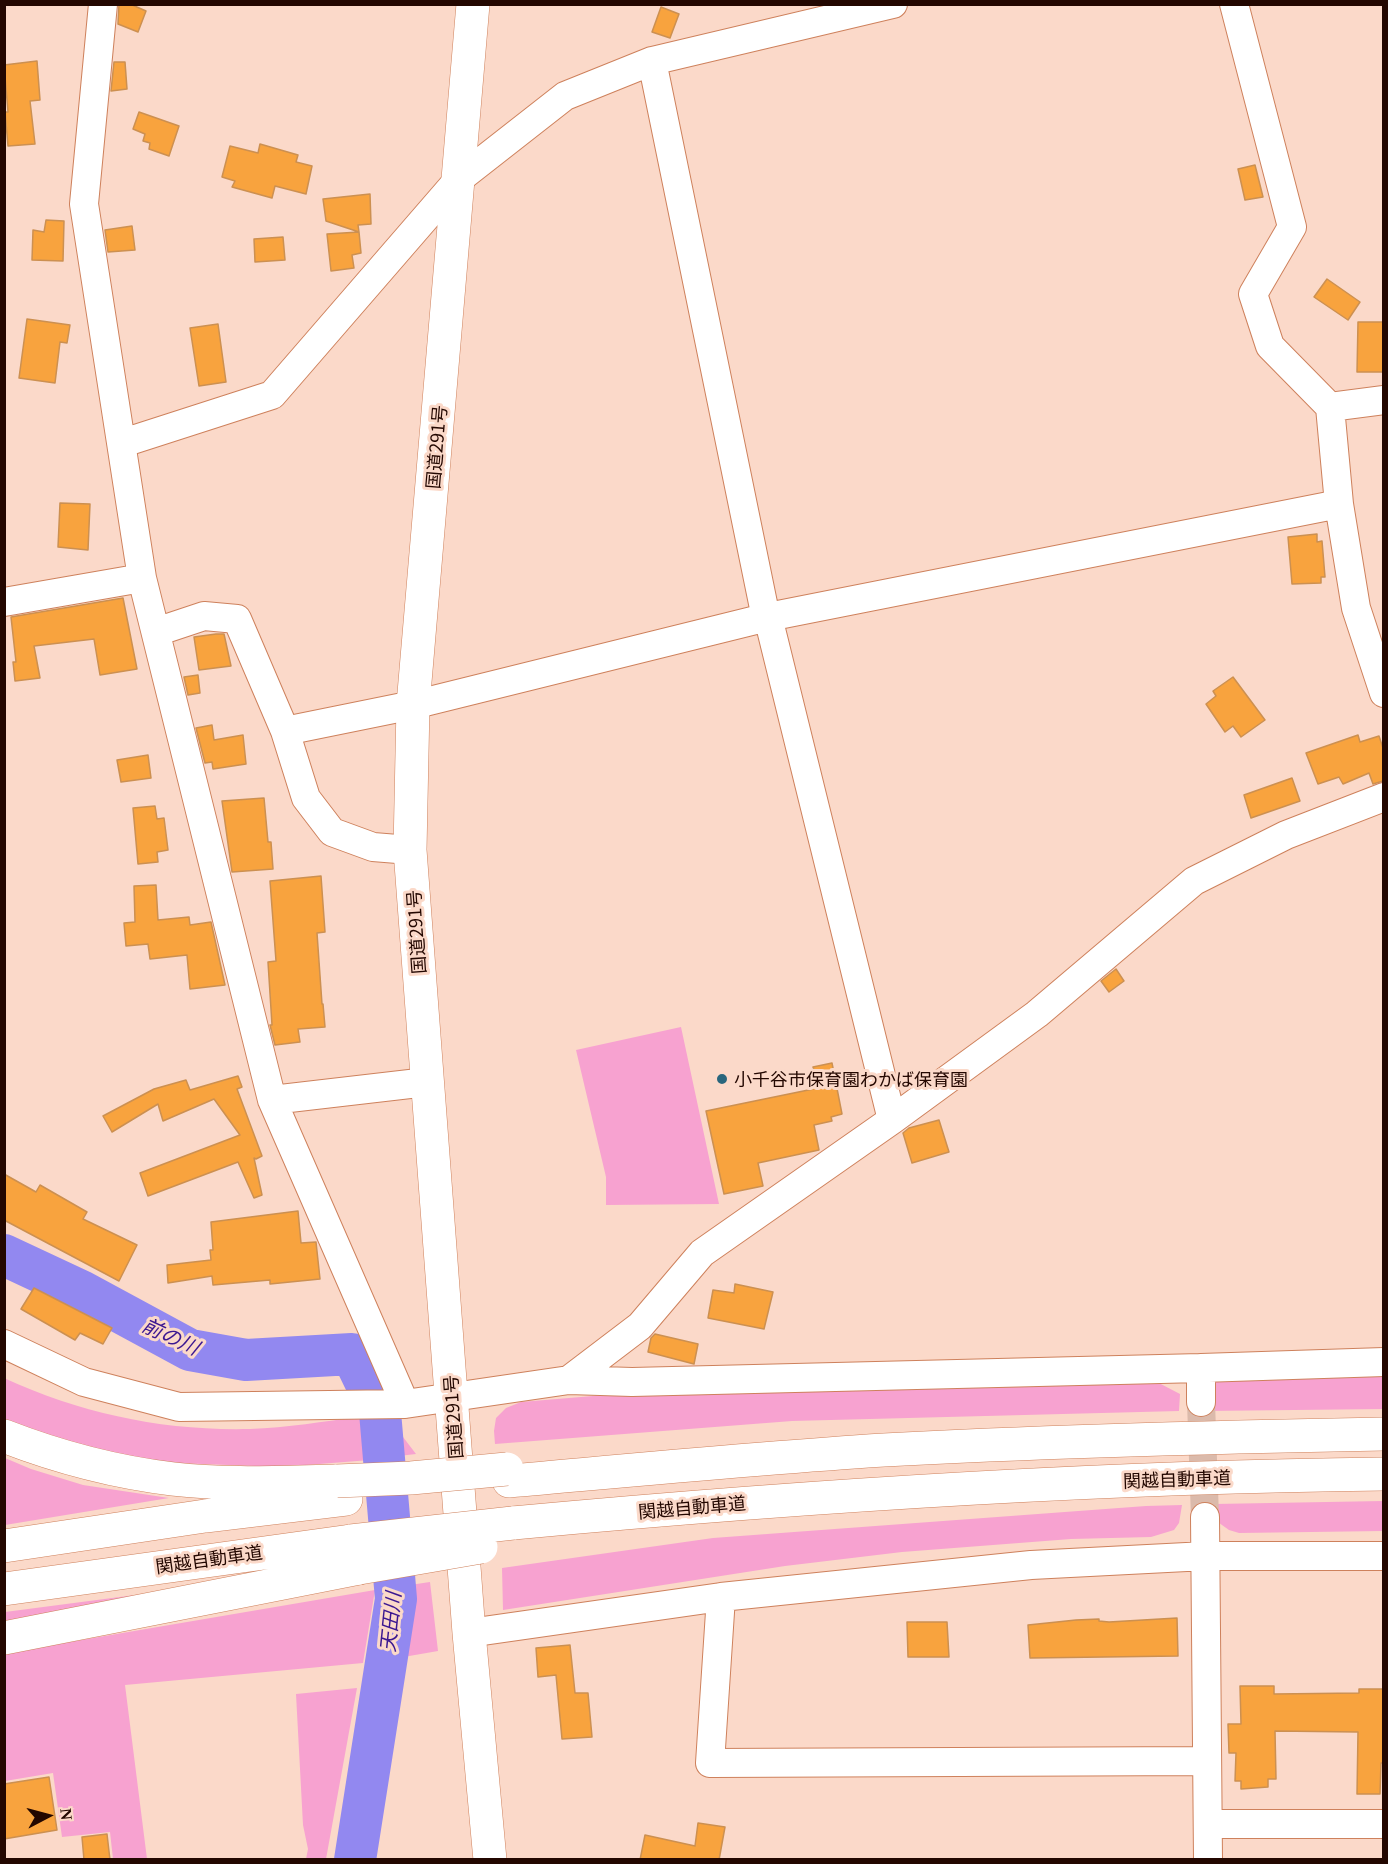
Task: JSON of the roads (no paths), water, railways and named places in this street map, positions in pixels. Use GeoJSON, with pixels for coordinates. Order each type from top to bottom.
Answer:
{"type":"FeatureCollection","features":[{"type":"Feature","properties":{"kind":"highway","name":"国道291号"},"geometry":{"type":"LineString","coordinates":[[473,4],[413,705],[410,850],[469,1633],[490,1860]]}},
{"type":"Feature","properties":{"kind":"highway"},"geometry":{"type":"LineString","coordinates":[[4,1546],[342,1490],[508,1475],[883,1450],[1073,1441],[1383,1434]]}},
{"type":"Feature","properties":{"kind":"highway"},"geometry":{"type":"LineString","coordinates":[[4,1436],[79,1461],[172,1479],[342,1490]]}},
{"type":"Feature","properties":{"kind":"highway","name":"関越自動車道"},"geometry":{"type":"LineString","coordinates":[[4,1588],[355,1554],[695,1506],[1076,1482],[1383,1474]]}},
{"type":"Feature","properties":{"kind":"highway"},"geometry":{"type":"LineString","coordinates":[[4,1638],[355,1554]]}},
{"type":"Feature","properties":{"kind":"street"},"geometry":{"type":"LineString","coordinates":[[103,4],[84,204],[123,443],[142,578],[272,1100],[405,1404]]}},
{"type":"Feature","properties":{"kind":"street"},"geometry":{"type":"LineString","coordinates":[[123,443],[272,395],[459,178],[565,96],[652,61],[893,4]]}},
{"type":"Feature","properties":{"kind":"street"},"geometry":{"type":"LineString","coordinates":[[1234,4],[1292,227],[1253,294],[1270,346],[1330,407],[1339,504],[1356,608],[1383,693]]}},
{"type":"Feature","properties":{"kind":"street"},"geometry":{"type":"LineString","coordinates":[[652,61],[767,617],[892,1120]]}},
{"type":"Feature","properties":{"kind":"street"},"geometry":{"type":"LineString","coordinates":[[1330,407],[1383,400]]}},
{"type":"Feature","properties":{"kind":"street"},"geometry":{"type":"LineString","coordinates":[[285,731],[413,705],[767,617],[1339,504]]}},
{"type":"Feature","properties":{"kind":"street"},"geometry":{"type":"LineString","coordinates":[[4,602],[142,578]]}},
{"type":"Feature","properties":{"kind":"street"},"geometry":{"type":"LineString","coordinates":[[156,632],[204,616],[237,619],[285,731],[306,798],[332,832],[373,847],[410,850]]}},
{"type":"Feature","properties":{"kind":"street"},"geometry":{"type":"LineString","coordinates":[[569,1380],[640,1326],[702,1253],[892,1120],[1037,1014],[1194,881],[1286,835],[1383,797]]}},
{"type":"Feature","properties":{"kind":"street"},"geometry":{"type":"LineString","coordinates":[[272,1100],[428,1082]]}},
{"type":"Feature","properties":{"kind":"street"},"geometry":{"type":"LineString","coordinates":[[4,1344],[84,1382],[179,1407],[405,1404],[569,1380],[632,1382],[1383,1362]]}},
{"type":"Feature","properties":{"kind":"street"},"geometry":{"type":"LineString","coordinates":[[1201,1368],[1201,1402]]}},
{"type":"Feature","properties":{"kind":"street"},"geometry":{"type":"LineString","coordinates":[[1205,1517],[1208,1860]]}},
{"type":"Feature","properties":{"kind":"street"},"geometry":{"type":"LineString","coordinates":[[469,1633],[721,1597],[1031,1565],[1206,1556],[1383,1556]]}},
{"type":"Feature","properties":{"kind":"street"},"geometry":{"type":"LineString","coordinates":[[721,1597],[710,1763],[1207,1761]]}},
{"type":"Feature","properties":{"kind":"street"},"geometry":{"type":"LineString","coordinates":[[1208,1824],[1383,1824]]}},
{"type":"Feature","properties":{"kind":"waterway","name":"天田川"},"geometry":{"type":"LineString","coordinates":[[4,1255],[81,1291],[190,1350],[246,1360],[352,1354],[380,1412],[396,1599],[355,1860]]}},
{"type":"Feature","properties":{"kind":"tunnel"},"geometry":{"type":"LineString","coordinates":[[1201,1402],[1205,1517]]}},
{"type":"Feature","properties":{"kind":"place","name":"小千谷市保育園わかば保育園"},"geometry":{"type":"Point","coordinates":[722,1079]}},
{"type":"Feature","properties":{"kind":"water label","name":"前の川"},"geometry":{"type":"Point","coordinates":[171,1336]}}]}
